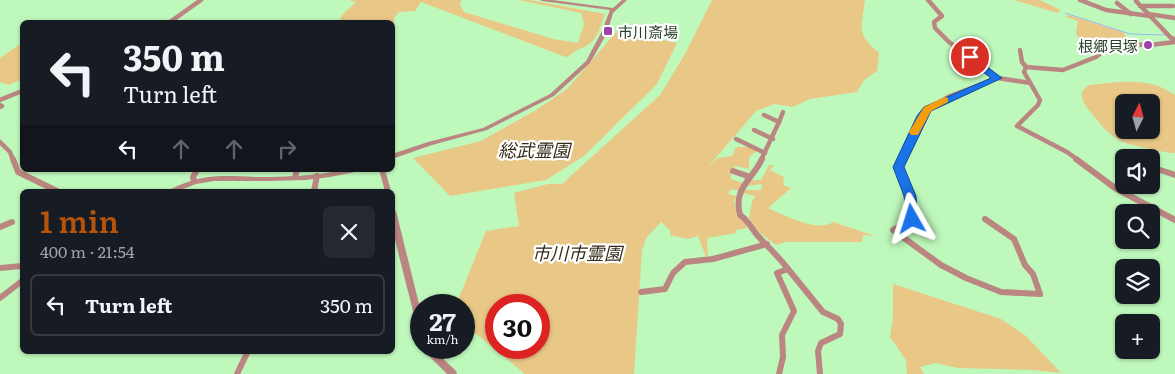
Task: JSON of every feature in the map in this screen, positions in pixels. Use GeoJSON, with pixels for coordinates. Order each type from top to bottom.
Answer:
{"type":"FeatureCollection","features":[{"type":"Feature","properties":{"kind":"street"},"geometry":{"type":"LineString","coordinates":[[173,20],[201,0]]}},
{"type":"Feature","properties":{"kind":"street"},"geometry":{"type":"LineString","coordinates":[[542,0],[612,9]]}},
{"type":"Feature","properties":{"kind":"street"},"geometry":{"type":"LineString","coordinates":[[395,156],[430,143],[485,129],[552,95],[588,62],[604,33],[612,9],[625,0]]}},
{"type":"Feature","properties":{"kind":"street"},"geometry":{"type":"LineString","coordinates":[[928,0],[942,16],[934,25],[941,35],[998,78],[1030,83]]}},
{"type":"Feature","properties":{"kind":"street"},"geometry":{"type":"LineString","coordinates":[[1080,0],[1106,10],[1175,18]]}},
{"type":"Feature","properties":{"kind":"street"},"geometry":{"type":"LineString","coordinates":[[1136,1],[1175,40]]}},
{"type":"Feature","properties":{"kind":"street"},"geometry":{"type":"LineString","coordinates":[[1117,3],[1131,14]]}},
{"type":"Feature","properties":{"kind":"street"},"geometry":{"type":"LineString","coordinates":[[1140,6],[1173,6]]}},
{"type":"Feature","properties":{"kind":"street"},"geometry":{"type":"LineString","coordinates":[[1020,50],[1022,62],[1026,67],[1063,70],[1096,58],[1112,44],[1150,45],[1175,40]]}},
{"type":"Feature","properties":{"kind":"street"},"geometry":{"type":"LineString","coordinates":[[1026,67],[1024,72],[1040,100],[1038,105],[1017,126],[1067,152],[1115,186]]}},
{"type":"Feature","properties":{"kind":"street"},"geometry":{"type":"LineString","coordinates":[[985,219],[1014,239],[1025,265],[1033,274],[1040,294],[1000,292],[966,278],[941,265],[893,230],[912,219],[910,196],[899,167],[924,113],[936,104],[959,93],[998,78]]}},
{"type":"Feature","properties":{"kind":"street"},"geometry":{"type":"LineString","coordinates":[[0,100],[20,92]]}},
{"type":"Feature","properties":{"kind":"street"},"geometry":{"type":"LineString","coordinates":[[783,112],[773,139],[745,183],[737,203],[739,214],[748,220],[757,234],[823,312],[838,319],[841,324],[840,334],[821,343],[818,351],[820,374]]}},
{"type":"Feature","properties":{"kind":"street"},"geometry":{"type":"LineString","coordinates":[[764,115],[779,122]]}},
{"type":"Feature","properties":{"kind":"street"},"geometry":{"type":"LineString","coordinates":[[754,130],[773,139]]}},
{"type":"Feature","properties":{"kind":"street"},"geometry":{"type":"LineString","coordinates":[[736,139],[765,153]]}},
{"type":"Feature","properties":{"kind":"street"},"geometry":{"type":"LineString","coordinates":[[0,142],[10,152],[18,172],[52,189]]}},
{"type":"Feature","properties":{"kind":"street"},"geometry":{"type":"LineString","coordinates":[[733,171],[750,177]]}},
{"type":"Feature","properties":{"kind":"street"},"geometry":{"type":"LineString","coordinates":[[1160,171],[1175,175]]}},
{"type":"Feature","properties":{"kind":"street"},"geometry":{"type":"LineString","coordinates":[[194,181],[193,176],[196,172]]}},
{"type":"Feature","properties":{"kind":"street"},"geometry":{"type":"LineString","coordinates":[[177,189],[194,181],[215,177],[260,179],[296,174],[318,176],[341,172]]}},
{"type":"Feature","properties":{"kind":"street"},"geometry":{"type":"LineString","coordinates":[[383,172],[387,189]]}},
{"type":"Feature","properties":{"kind":"street"},"geometry":{"type":"LineString","coordinates":[[315,189],[318,176]]}},
{"type":"Feature","properties":{"kind":"street"},"geometry":{"type":"LineString","coordinates":[[1126,194],[1175,220]]}},
{"type":"Feature","properties":{"kind":"street"},"geometry":{"type":"LineString","coordinates":[[0,227],[12,222]]}},
{"type":"Feature","properties":{"kind":"street"},"geometry":{"type":"LineString","coordinates":[[395,223],[413,294]]}},
{"type":"Feature","properties":{"kind":"street"},"geometry":{"type":"LineString","coordinates":[[641,292],[665,289],[673,273],[685,262],[713,259],[767,244]]}},
{"type":"Feature","properties":{"kind":"street"},"geometry":{"type":"LineString","coordinates":[[0,268],[20,266]]}},
{"type":"Feature","properties":{"kind":"street"},"geometry":{"type":"LineString","coordinates":[[779,374],[783,357],[782,336],[794,311],[777,273],[788,269]]}},
{"type":"Feature","properties":{"kind":"street"},"geometry":{"type":"LineString","coordinates":[[0,298],[20,283]]}},
{"type":"Feature","properties":{"kind":"street"},"geometry":{"type":"LineString","coordinates":[[237,374],[247,354]]}},
{"type":"Feature","properties":{"kind":"street"},"geometry":{"type":"LineString","coordinates":[[437,359],[450,373]]}},
{"type":"Feature","properties":{"kind":"green space"},"geometry":{"type":"Polygon","coordinates":[[[349,0],[461,0],[460,5],[464,12],[553,39],[578,43],[584,24],[581,13],[519,0],[530,0],[605,14],[595,38],[568,57],[421,2],[415,11],[399,12],[394,20],[340,20],[341,16],[356,2],[349,0]]]}},
{"type":"Feature","properties":{"kind":"green space","name":"市川市霊園"},"geometry":{"type":"Polygon","coordinates":[[[712,0],[865,0],[862,24],[863,35],[879,53],[877,71],[864,80],[857,92],[810,99],[793,107],[774,104],[756,111],[708,167],[718,158],[732,156],[736,147],[750,147],[757,151],[749,157],[749,169],[736,166],[731,170],[731,179],[743,183],[739,191],[731,189],[728,194],[737,196],[734,201],[737,217],[743,218],[747,228],[736,230],[736,233],[707,238],[708,256],[706,257],[698,236],[688,239],[670,235],[670,230],[661,222],[647,237],[642,250],[634,374],[525,374],[507,359],[550,359],[550,294],[485,294],[485,341],[475,333],[475,294],[460,294],[486,231],[519,226],[514,193],[548,184],[562,184],[660,95],[685,54],[712,0]]]}},
{"type":"Feature","properties":{"kind":"green space"},"geometry":{"type":"Polygon","coordinates":[[[1014,0],[1040,0],[1061,10],[1057,13],[1014,0]]]}},
{"type":"Feature","properties":{"kind":"green space"},"geometry":{"type":"Polygon","coordinates":[[[1069,15],[1123,32],[1129,42],[1107,42],[1103,38],[1080,40],[1076,33],[1078,21],[1066,17],[1069,15]]]}},
{"type":"Feature","properties":{"kind":"green space","name":"総武霊園"},"geometry":{"type":"Polygon","coordinates":[[[618,30],[677,43],[657,84],[584,156],[546,180],[450,196],[413,158],[481,141],[536,110],[567,89],[618,30]]]}},
{"type":"Feature","properties":{"kind":"green space"},"geometry":{"type":"Polygon","coordinates":[[[20,44],[20,80],[9,85],[0,82],[0,58],[20,44]]]}},
{"type":"Feature","properties":{"kind":"green space"},"geometry":{"type":"Polygon","coordinates":[[[1117,82],[1140,82],[1161,87],[1175,95],[1175,153],[1133,145],[1118,139],[1160,139],[1160,94],[1115,94],[1115,137],[1101,125],[1087,108],[1082,96],[1082,92],[1086,87],[1117,82]]]}},
{"type":"Feature","properties":{"kind":"green space"},"geometry":{"type":"Polygon","coordinates":[[[769,165],[774,165],[770,170],[784,177],[783,185],[791,188],[768,208],[800,222],[826,225],[833,222],[875,236],[863,235],[862,242],[785,242],[776,245],[759,232],[749,218],[755,196],[743,193],[744,190],[761,190],[762,184],[747,186],[749,180],[761,180],[769,165]]]}},
{"type":"Feature","properties":{"kind":"green space"},"geometry":{"type":"Polygon","coordinates":[[[893,284],[1001,319],[1026,336],[1061,373],[1033,370],[958,368],[935,363],[920,367],[924,374],[907,374],[906,360],[890,337],[893,317],[893,284]]]}},
{"type":"Feature","properties":{"kind":"waterway"},"geometry":{"type":"LineString","coordinates":[[1065,13],[1130,34],[1166,35]]}},
{"type":"Feature","properties":{"kind":"slow traffic"},"geometry":{"type":"LineString","coordinates":[[915,132],[922,116],[928,109],[945,100]]}},
{"type":"Feature","properties":{"kind":"place","name":"市川斎場"},"geometry":{"type":"Point","coordinates":[608,31]}},
{"type":"Feature","properties":{"kind":"place","name":"根郷貝塚"},"geometry":{"type":"Point","coordinates":[1148,45]}},
{"type":"Feature","properties":{"kind":"route"},"geometry":{"type":"LineString","coordinates":[[912,219],[910,196],[899,167],[922,116],[936,104],[998,78],[970,57]]}}]}
